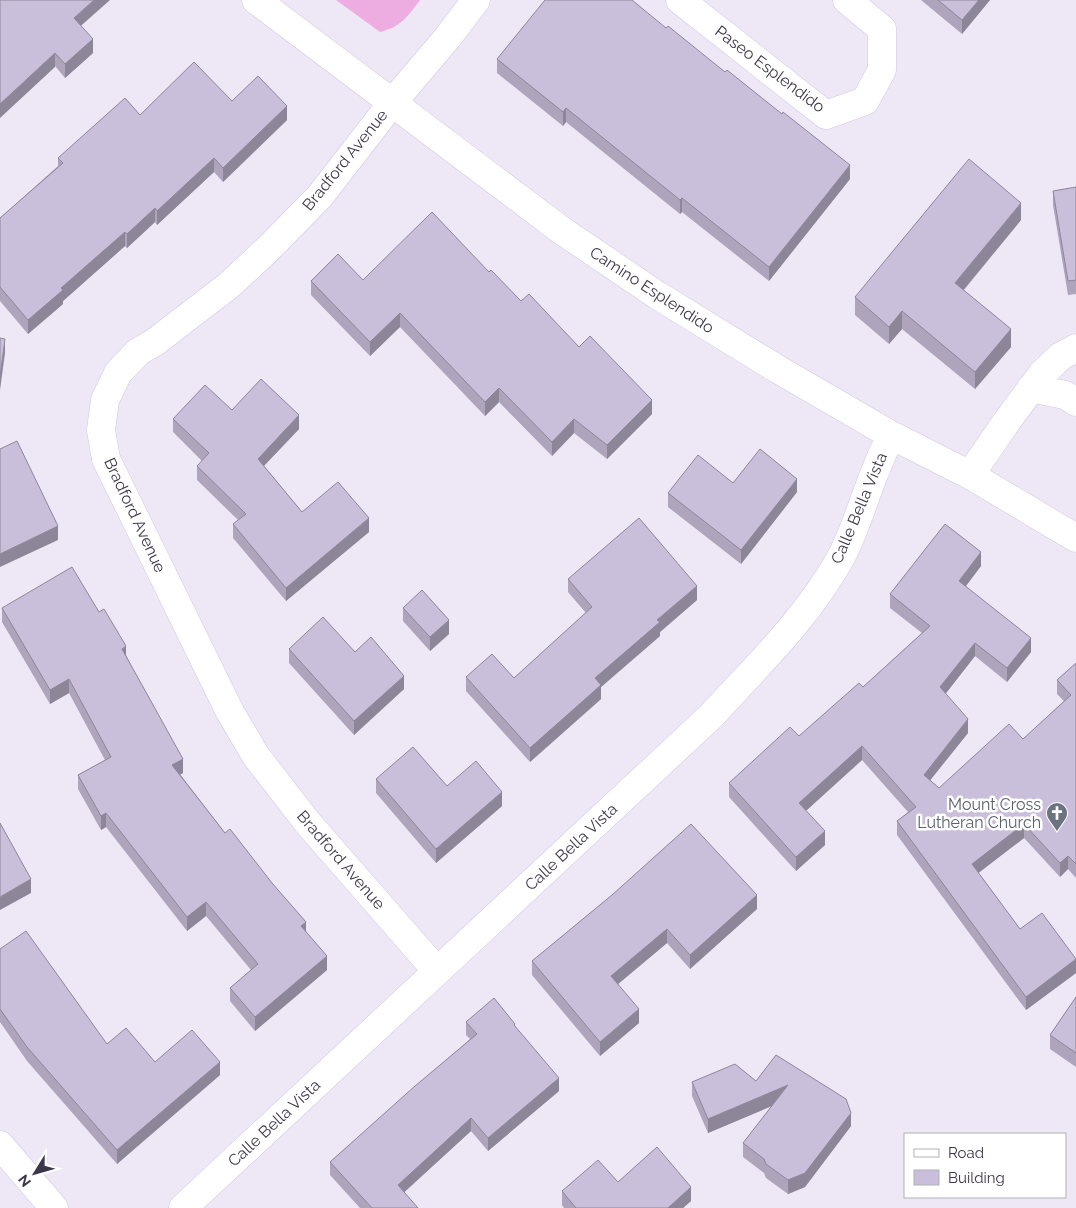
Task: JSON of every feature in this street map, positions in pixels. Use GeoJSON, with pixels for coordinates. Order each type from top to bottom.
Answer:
{"type":"FeatureCollection","features":[{"type":"Feature","properties":{"kind":"street","name":"Camino Esplendido"},"geometry":{"type":"LineString","coordinates":[[256,0],[561,230],[657,296],[774,368],[891,435],[970,475],[1076,538]]}},
{"type":"Feature","properties":{"kind":"street","name":"Bradford Avenue"},"geometry":{"type":"LineString","coordinates":[[437,971],[307,822],[256,756],[230,712],[106,459],[101,430],[105,400],[118,374],[138,352],[156,342],[228,286],[267,250],[320,196],[392,103],[448,37],[476,0]]}},
{"type":"Feature","properties":{"kind":"street","name":"Paseo Esplendido"},"geometry":{"type":"LineString","coordinates":[[680,0],[826,115],[865,101],[882,70],[882,29],[848,0]]}},
{"type":"Feature","properties":{"kind":"street"},"geometry":{"type":"LineString","coordinates":[[970,475],[1042,374],[1061,356],[1076,348]]}},
{"type":"Feature","properties":{"kind":"street"},"geometry":{"type":"LineString","coordinates":[[1031,388],[1066,395],[1076,402]]}},
{"type":"Feature","properties":{"kind":"street","name":"Calle Bella Vista"},"geometry":{"type":"LineString","coordinates":[[183,1208],[711,716],[788,633],[819,592],[840,559],[891,435]]}},
{"type":"Feature","properties":{"kind":"street"},"geometry":{"type":"LineString","coordinates":[[0,1146],[54,1208]]}},
{"type":"Feature","properties":{"kind":"shaded area"},"geometry":{"type":"Polygon","coordinates":[[[336,0],[420,0],[408,16],[399,24],[380,32],[336,0]]]}},
{"type":"Feature","properties":{"kind":"building"},"geometry":{"type":"Polygon","coordinates":[[[0,0],[94,0],[74,18],[93,39],[65,64],[55,53],[0,104],[0,0]]]}},
{"type":"Feature","properties":{"kind":"building"},"geometry":{"type":"Polygon","coordinates":[[[545,0],[632,0],[725,72],[727,70],[782,114],[783,112],[850,165],[769,267],[682,198],[680,200],[566,108],[563,112],[497,59],[545,0]]]}},
{"type":"Feature","properties":{"kind":"building"},"geometry":{"type":"Polygon","coordinates":[[[938,0],[979,0],[962,20],[938,0]]]}},
{"type":"Feature","properties":{"kind":"building"},"geometry":{"type":"Polygon","coordinates":[[[194,62],[232,101],[258,76],[287,106],[223,168],[214,158],[157,211],[155,208],[127,234],[125,232],[61,288],[63,290],[28,320],[0,287],[0,218],[63,163],[58,158],[125,98],[140,115],[194,62]]]}},
{"type":"Feature","properties":{"kind":"building"},"geometry":{"type":"Polygon","coordinates":[[[969,159],[1021,203],[955,283],[1011,329],[975,372],[902,311],[889,327],[855,297],[969,159]]]}},
{"type":"Feature","properties":{"kind":"building"},"geometry":{"type":"Polygon","coordinates":[[[1076,187],[1076,280],[1068,281],[1053,191],[1076,187]]]}},
{"type":"Feature","properties":{"kind":"building"},"geometry":{"type":"Polygon","coordinates":[[[432,212],[489,272],[491,270],[521,301],[529,294],[579,347],[590,336],[652,400],[607,445],[574,419],[552,442],[499,388],[485,402],[400,313],[370,342],[311,281],[338,254],[363,280],[432,212]]]}},
{"type":"Feature","properties":{"kind":"building"},"geometry":{"type":"Polygon","coordinates":[[[0,338],[5,339],[0,376],[0,338]]]}},
{"type":"Feature","properties":{"kind":"building"},"geometry":{"type":"Polygon","coordinates":[[[261,379],[299,415],[258,459],[302,512],[338,482],[369,518],[286,588],[233,524],[246,514],[197,466],[209,453],[173,419],[205,385],[232,410],[261,379]]]}},
{"type":"Feature","properties":{"kind":"building"},"geometry":{"type":"Polygon","coordinates":[[[17,441],[58,526],[0,554],[0,449],[17,441]]]}},
{"type":"Feature","properties":{"kind":"building"},"geometry":{"type":"Polygon","coordinates":[[[760,449],[797,479],[741,550],[668,493],[698,455],[733,483],[760,449]]]}},
{"type":"Feature","properties":{"kind":"building"},"geometry":{"type":"Polygon","coordinates":[[[639,518],[697,586],[657,620],[660,622],[595,678],[601,685],[530,748],[466,677],[492,654],[514,678],[592,607],[568,579],[639,518]]]}},
{"type":"Feature","properties":{"kind":"building"},"geometry":{"type":"Polygon","coordinates":[[[945,524],[981,552],[959,581],[1031,638],[1007,668],[975,643],[940,687],[968,719],[924,775],[939,788],[1009,724],[1023,739],[1071,695],[1057,680],[1076,663],[1076,864],[1068,856],[1060,863],[1024,824],[972,864],[1020,929],[1042,913],[1076,959],[1026,997],[897,821],[916,807],[862,746],[799,803],[825,831],[796,857],[729,783],[790,727],[799,736],[859,683],[863,687],[930,626],[890,594],[945,524]]]}},
{"type":"Feature","properties":{"kind":"building"},"geometry":{"type":"Polygon","coordinates":[[[72,567],[99,612],[104,609],[126,646],[122,649],[183,759],[172,765],[225,833],[230,829],[272,883],[306,922],[301,926],[327,956],[255,1017],[230,988],[258,964],[206,902],[187,917],[106,813],[101,816],[78,775],[111,757],[69,679],[50,690],[2,608],[72,567]]]}},
{"type":"Feature","properties":{"kind":"building"},"geometry":{"type":"Polygon","coordinates":[[[422,590],[449,620],[430,637],[403,608],[422,590]]]}},
{"type":"Feature","properties":{"kind":"building"},"geometry":{"type":"Polygon","coordinates":[[[323,617],[355,652],[371,637],[404,676],[354,721],[289,649],[323,617]]]}},
{"type":"Feature","properties":{"kind":"building"},"geometry":{"type":"Polygon","coordinates":[[[413,747],[447,786],[476,761],[502,792],[436,849],[376,779],[413,747]]]}},
{"type":"Feature","properties":{"kind":"building"},"geometry":{"type":"Polygon","coordinates":[[[0,823],[31,879],[0,897],[0,823]]]}},
{"type":"Feature","properties":{"kind":"building"},"geometry":{"type":"Polygon","coordinates":[[[691,824],[757,895],[690,955],[667,929],[611,976],[639,1009],[600,1042],[532,961],[612,895],[691,824]]]}},
{"type":"Feature","properties":{"kind":"building"},"geometry":{"type":"Polygon","coordinates":[[[26,931],[107,1044],[126,1028],[155,1062],[192,1030],[220,1062],[117,1150],[27,1047],[0,1009],[0,949],[26,931]]]}},
{"type":"Feature","properties":{"kind":"building"},"geometry":{"type":"Polygon","coordinates":[[[1076,997],[1076,1053],[1050,1035],[1076,997]]]}},
{"type":"Feature","properties":{"kind":"building"},"geometry":{"type":"Polygon","coordinates":[[[494,998],[514,1025],[559,1078],[488,1138],[471,1118],[398,1185],[418,1208],[372,1208],[330,1162],[477,1034],[466,1022],[494,998]]]}},
{"type":"Feature","properties":{"kind":"building"},"geometry":{"type":"Polygon","coordinates":[[[776,1055],[846,1099],[851,1113],[805,1173],[788,1180],[766,1164],[764,1159],[743,1143],[788,1085],[708,1119],[692,1082],[735,1064],[756,1081],[776,1055]]]}},
{"type":"Feature","properties":{"kind":"building"},"geometry":{"type":"Polygon","coordinates":[[[657,1147],[691,1187],[668,1208],[576,1208],[562,1191],[598,1160],[618,1182],[657,1147]]]}},
{"type":"Feature","properties":{"kind":"place","name":"Mount Cross Lutheran Church"},"geometry":{"type":"Point","coordinates":[1057,832]}}]}
